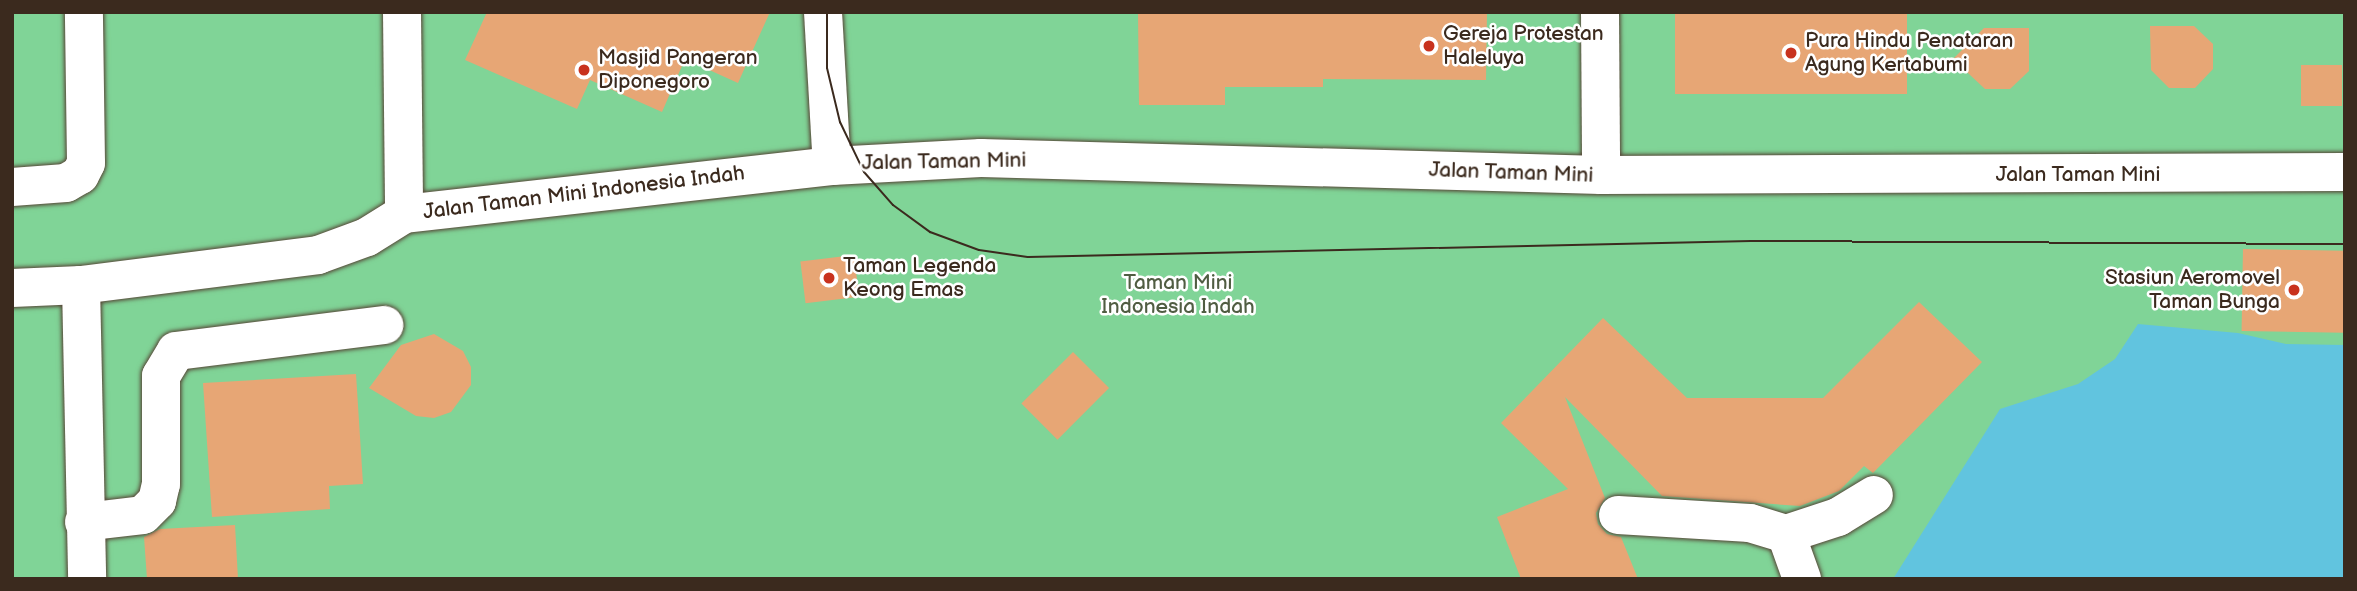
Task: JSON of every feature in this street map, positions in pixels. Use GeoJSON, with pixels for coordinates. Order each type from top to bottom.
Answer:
{"type":"FeatureCollection","features":[{"type":"Feature","properties":{"kind":"lane"},"geometry":{"type":"LineString","coordinates":[[12,187],[66,183],[80,175],[86,163],[84,12]]}},
{"type":"Feature","properties":{"kind":"lane"},"geometry":{"type":"LineString","coordinates":[[402,12],[404,214]]}},
{"type":"Feature","properties":{"kind":"lane","name":"Jalan Taman Mini"},"geometry":{"type":"LineString","coordinates":[[822,12],[831,166],[981,158],[1601,175],[2345,172]]}},
{"type":"Feature","properties":{"kind":"lane"},"geometry":{"type":"LineString","coordinates":[[1601,12],[1601,175]]}},
{"type":"Feature","properties":{"kind":"lane","name":"Jalan Taman Mini Indonesia Indah"},"geometry":{"type":"LineString","coordinates":[[12,288],[81,285],[318,255],[367,237],[404,214],[831,166]]}},
{"type":"Feature","properties":{"kind":"lane"},"geometry":{"type":"LineString","coordinates":[[81,285],[87,579]]}},
{"type":"Feature","properties":{"kind":"lane"},"geometry":{"type":"LineString","coordinates":[[84,522],[143,514],[157,501],[161,484],[161,376],[176,351],[384,325]]}},
{"type":"Feature","properties":{"kind":"lane"},"geometry":{"type":"LineString","coordinates":[[1618,515],[1749,523],[1786,534],[1838,517],[1874,495]]}},
{"type":"Feature","properties":{"kind":"lane"},"geometry":{"type":"LineString","coordinates":[[1786,534],[1802,579]]}},
{"type":"Feature","properties":{"kind":"green space","name":"Taman Mini Indonesia Indah"},"geometry":{"type":"Polygon","coordinates":[[[12,12],[2345,12],[2345,579],[12,579],[12,12]]]}},
{"type":"Feature","properties":{"kind":"water"},"geometry":{"type":"Polygon","coordinates":[[[2138,324],[2238,333],[2286,344],[2345,345],[2345,579],[1893,579],[2000,409],[2078,384],[2115,359],[2138,324]]]}},
{"type":"Feature","properties":{"kind":"building","name":"Masjid Pangeran Diponegoro"},"geometry":{"type":"Polygon","coordinates":[[[487,12],[770,12],[738,83],[685,59],[662,112],[590,80],[577,109],[465,60],[487,12]]]}},
{"type":"Feature","properties":{"kind":"building"},"geometry":{"type":"Polygon","coordinates":[[[1138,12],[1487,12],[1486,80],[1323,79],[1323,87],[1225,87],[1225,105],[1139,105],[1138,12]]]}},
{"type":"Feature","properties":{"kind":"building","name":"Pura Hindu Penataran Agung Kertabumi"},"geometry":{"type":"Polygon","coordinates":[[[1675,12],[1907,12],[1907,94],[1675,94],[1675,12]]]}},
{"type":"Feature","properties":{"kind":"building"},"geometry":{"type":"Polygon","coordinates":[[[2150,26],[2194,26],[2213,44],[2213,69],[2195,88],[2169,88],[2151,70],[2150,26]]]}},
{"type":"Feature","properties":{"kind":"building"},"geometry":{"type":"Polygon","coordinates":[[[1984,28],[2029,28],[2029,71],[2010,89],[1985,89],[1953,59],[1984,28]]]}},
{"type":"Feature","properties":{"kind":"building"},"geometry":{"type":"Polygon","coordinates":[[[2301,65],[2342,65],[2342,106],[2301,106],[2301,65]]]}},
{"type":"Feature","properties":{"kind":"building","name":"Stasiun Aeromovel Taman Bunga"},"geometry":{"type":"Polygon","coordinates":[[[2243,249],[2345,251],[2344,333],[2242,331],[2243,249]]]}},
{"type":"Feature","properties":{"kind":"building"},"geometry":{"type":"Polygon","coordinates":[[[854,255],[859,297],[806,303],[800,262],[854,255]]]}},
{"type":"Feature","properties":{"kind":"building"},"geometry":{"type":"Polygon","coordinates":[[[1919,302],[1982,362],[1873,473],[1864,466],[1839,491],[1800,506],[1662,496],[1565,397],[1605,498],[1596,513],[1598,524],[1607,534],[1621,537],[1638,579],[1521,579],[1497,517],[1568,489],[1501,423],[1603,318],[1687,398],[1823,398],[1919,302]]]}},
{"type":"Feature","properties":{"kind":"building"},"geometry":{"type":"Polygon","coordinates":[[[434,334],[463,351],[471,367],[471,385],[451,412],[434,418],[416,416],[369,388],[401,345],[434,334]]]}},
{"type":"Feature","properties":{"kind":"building"},"geometry":{"type":"Polygon","coordinates":[[[1073,352],[1109,388],[1057,440],[1021,404],[1073,352]]]}},
{"type":"Feature","properties":{"kind":"building"},"geometry":{"type":"Polygon","coordinates":[[[356,374],[363,484],[329,486],[330,509],[212,517],[203,383],[356,374]]]}},
{"type":"Feature","properties":{"kind":"building"},"geometry":{"type":"Polygon","coordinates":[[[235,525],[238,579],[147,579],[144,537],[160,529],[235,525]]]}},
{"type":"Feature","properties":{"kind":"tram line"},"geometry":{"type":"LineString","coordinates":[[827,12],[827,68],[840,122],[864,172],[893,205],[930,232],[979,250],[1028,257],[1751,241],[2345,244]]}},
{"type":"Feature","properties":{"kind":"place","name":"Gereja Protestan Haleluya"},"geometry":{"type":"Point","coordinates":[1429,46]}},
{"type":"Feature","properties":{"kind":"place","name":"Pura Hindu Penataran Agung Kertabumi"},"geometry":{"type":"Point","coordinates":[1791,53]}},
{"type":"Feature","properties":{"kind":"place","name":"Masjid Pangeran Diponegoro"},"geometry":{"type":"Point","coordinates":[584,70]}},
{"type":"Feature","properties":{"kind":"place","name":"Taman Legenda Keong Emas"},"geometry":{"type":"Point","coordinates":[829,278]}},
{"type":"Feature","properties":{"kind":"place","name":"Stasiun Aeromovel Taman Bunga"},"geometry":{"type":"Point","coordinates":[2294,290]}}]}
